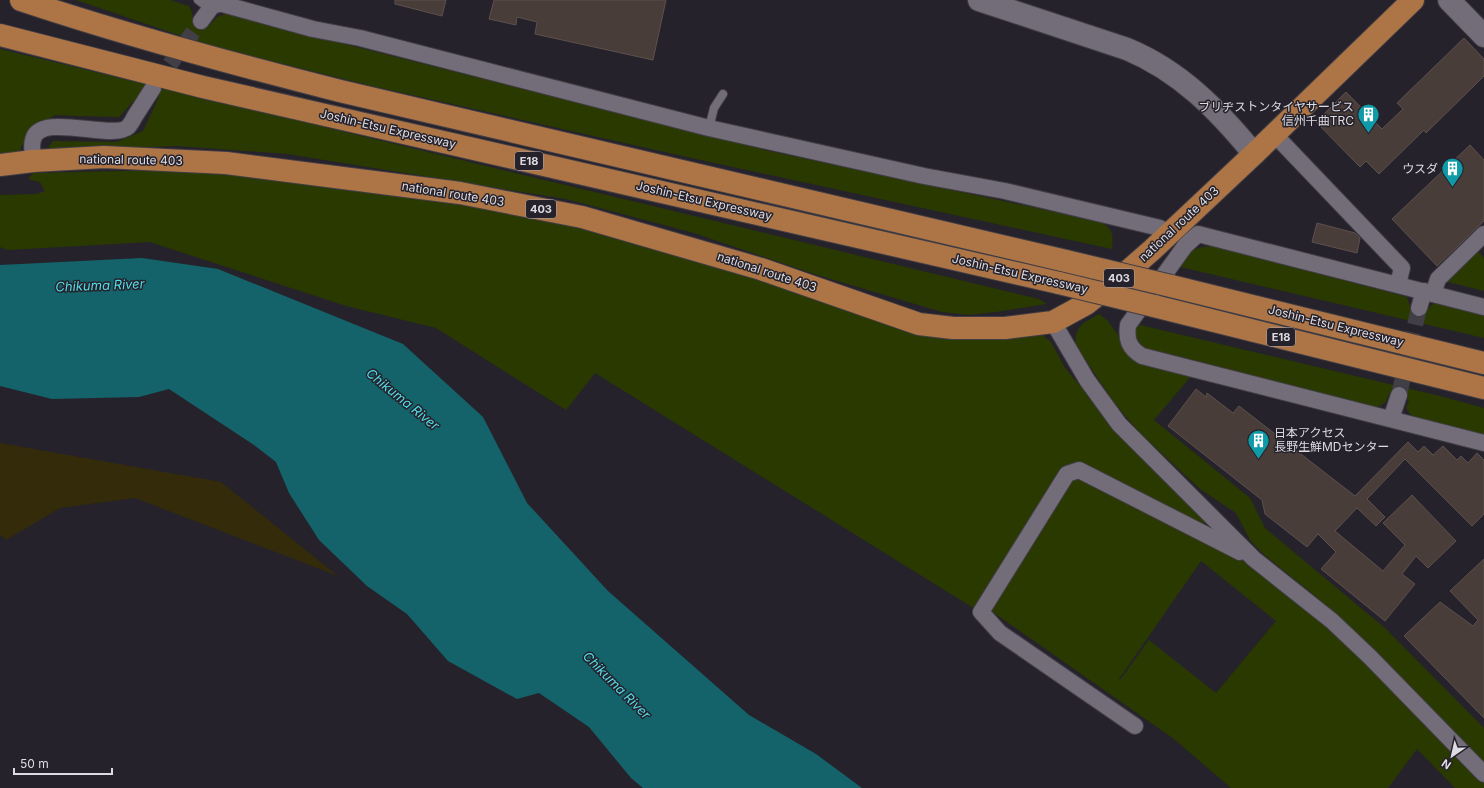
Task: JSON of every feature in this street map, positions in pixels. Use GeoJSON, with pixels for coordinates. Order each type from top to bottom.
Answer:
{"type":"FeatureCollection","features":[{"type":"Feature","properties":{"kind":"highway","name":"national route 403"},"geometry":{"type":"LineString","coordinates":[[0,165],[33,161],[104,157],[226,163],[460,193],[582,217],[761,269],[919,324],[953,328],[1005,328],[1053,322],[1086,304],[1152,250],[1254,154],[1413,0]]}},
{"type":"Feature","properties":{"kind":"highway","name":"Joshin-Etsu Expressway"},"geometry":{"type":"LineString","coordinates":[[24,1],[129,35],[325,88],[1066,261],[1484,362]]}},
{"type":"Feature","properties":{"kind":"highway","name":"Joshin-Etsu Expressway"},"geometry":{"type":"LineString","coordinates":[[0,36],[203,86],[1059,283],[1484,388]]}},
{"type":"Feature","properties":{"kind":"highway","name":"Joshin-Etsu Expressway"},"geometry":{"type":"LineString","coordinates":[[1408,369],[1484,392]]}},
{"type":"Feature","properties":{"kind":"street"},"geometry":{"type":"LineString","coordinates":[[979,0],[1127,49],[1155,62],[1178,77],[1194,90],[1243,140],[1254,154]]}},
{"type":"Feature","properties":{"kind":"street"},"geometry":{"type":"LineString","coordinates":[[1449,0],[1484,36]]}},
{"type":"Feature","properties":{"kind":"street"},"geometry":{"type":"LineString","coordinates":[[208,6],[360,38],[709,128],[924,176],[1005,191],[1160,228]]}},
{"type":"Feature","properties":{"kind":"street"},"geometry":{"type":"LineString","coordinates":[[33,161],[33,139],[38,132],[65,126],[106,131],[120,130],[128,127],[153,88]]}},
{"type":"Feature","properties":{"kind":"street"},"geometry":{"type":"LineString","coordinates":[[1274,134],[1402,268],[1398,284]]}},
{"type":"Feature","properties":{"kind":"street"},"geometry":{"type":"LineString","coordinates":[[1484,307],[1198,234],[1185,246],[1128,325],[1127,334],[1133,350],[1142,356],[1484,443]]}},
{"type":"Feature","properties":{"kind":"street"},"geometry":{"type":"LineString","coordinates":[[1419,308],[1428,292],[1438,279],[1484,234]]}},
{"type":"Feature","properties":{"kind":"street"},"geometry":{"type":"LineString","coordinates":[[1053,322],[1087,380],[1119,424],[1254,559],[1332,621],[1484,774]]}},
{"type":"Feature","properties":{"kind":"street"},"geometry":{"type":"LineString","coordinates":[[1392,419],[1399,395]]}},
{"type":"Feature","properties":{"kind":"street"},"geometry":{"type":"LineString","coordinates":[[1135,726],[1000,633],[981,612],[1067,474],[1079,470],[1087,473],[1254,559]]}},
{"type":"Feature","properties":{"kind":"lane"},"geometry":{"type":"LineString","coordinates":[[709,128],[714,108],[723,94]]}},
{"type":"Feature","properties":{"kind":"green space"},"geometry":{"type":"Polygon","coordinates":[[[76,0],[170,0],[189,6],[193,18],[209,26],[217,17],[225,14],[769,151],[1101,222],[1112,233],[1112,249],[687,157],[372,86],[214,47],[76,0]]]}},
{"type":"Feature","properties":{"kind":"green space"},"geometry":{"type":"Polygon","coordinates":[[[0,49],[1039,299],[1047,304],[969,315],[942,312],[814,274],[694,233],[566,199],[287,154],[176,146],[46,151],[53,141],[117,142],[143,131],[159,97],[139,95],[119,117],[56,115],[31,128],[19,152],[0,154],[0,49]]]}},
{"type":"Feature","properties":{"kind":"green space"},"geometry":{"type":"Polygon","coordinates":[[[168,170],[230,173],[448,202],[602,231],[857,310],[936,338],[1010,339],[1030,333],[1042,335],[1051,342],[1065,368],[1145,462],[1204,521],[1206,526],[1083,466],[1064,465],[975,609],[595,373],[566,410],[436,328],[346,306],[150,242],[8,250],[0,247],[0,195],[36,194],[45,191],[40,182],[28,179],[33,173],[168,170]]]}},
{"type":"Feature","properties":{"kind":"green space"},"geometry":{"type":"Polygon","coordinates":[[[1213,246],[1407,297],[1410,307],[1425,311],[1435,302],[1484,314],[1484,338],[1180,267],[1193,250],[1213,246]]]}},
{"type":"Feature","properties":{"kind":"green space"},"geometry":{"type":"Polygon","coordinates":[[[1477,250],[1484,258],[1484,291],[1444,281],[1477,250]]]}},
{"type":"Feature","properties":{"kind":"green space"},"geometry":{"type":"Polygon","coordinates":[[[1099,314],[1107,320],[1121,339],[1192,375],[1154,420],[1250,498],[1265,528],[1385,628],[1484,728],[1484,764],[1364,640],[1320,600],[1261,552],[1250,540],[1236,513],[1200,489],[1141,434],[1115,404],[1075,344],[1077,332],[1081,325],[1099,314]]]}},
{"type":"Feature","properties":{"kind":"green space"},"geometry":{"type":"Polygon","coordinates":[[[1136,324],[1440,396],[1484,408],[1484,438],[1413,418],[1406,408],[1409,400],[1389,394],[1385,403],[1374,409],[1145,350],[1136,337],[1136,324]]]}},
{"type":"Feature","properties":{"kind":"green space"},"geometry":{"type":"Polygon","coordinates":[[[1078,477],[1246,558],[1359,655],[1484,781],[1484,788],[1455,788],[1417,749],[1388,788],[1231,788],[1174,739],[990,610],[1000,598],[1067,484],[1078,477]],[[1201,561],[1119,679],[1120,680],[1149,640],[1216,693],[1276,621],[1201,561]]]}},
{"type":"Feature","properties":{"kind":"sand"},"geometry":{"type":"Polygon","coordinates":[[[0,443],[221,482],[338,576],[135,498],[60,508],[6,540],[0,535],[0,443]]]}},
{"type":"Feature","properties":{"kind":"water","name":"Chikuma River"},"geometry":{"type":"Polygon","coordinates":[[[142,258],[218,269],[403,344],[483,417],[527,503],[608,591],[749,715],[816,754],[862,788],[643,788],[631,778],[589,727],[539,693],[517,699],[448,661],[407,614],[367,586],[319,540],[289,493],[276,462],[254,445],[169,389],[139,397],[52,399],[0,386],[0,265],[142,258]]]}},
{"type":"Feature","properties":{"kind":"building"},"geometry":{"type":"Polygon","coordinates":[[[395,0],[446,0],[442,16],[395,4],[395,0]]]}},
{"type":"Feature","properties":{"kind":"building"},"geometry":{"type":"Polygon","coordinates":[[[494,0],[666,0],[653,60],[535,34],[537,22],[517,17],[516,25],[489,19],[494,0]]]}},
{"type":"Feature","properties":{"kind":"building"},"geometry":{"type":"Polygon","coordinates":[[[1464,38],[1484,59],[1484,76],[1426,133],[1424,130],[1379,174],[1366,161],[1360,167],[1316,122],[1346,92],[1382,129],[1403,109],[1397,103],[1464,38]]]}},
{"type":"Feature","properties":{"kind":"building","name":"ウスダ"},"geometry":{"type":"Polygon","coordinates":[[[1470,145],[1484,160],[1484,221],[1437,266],[1392,219],[1470,145]]]}},
{"type":"Feature","properties":{"kind":"building"},"geometry":{"type":"Polygon","coordinates":[[[1317,223],[1355,233],[1360,238],[1357,253],[1312,242],[1317,223]]]}},
{"type":"Feature","properties":{"kind":"building"},"geometry":{"type":"Polygon","coordinates":[[[1196,389],[1206,397],[1207,393],[1233,413],[1239,406],[1355,496],[1408,442],[1418,452],[1424,446],[1433,455],[1443,446],[1457,460],[1461,456],[1468,463],[1477,453],[1484,460],[1484,514],[1472,526],[1405,459],[1367,499],[1385,517],[1376,526],[1357,508],[1335,531],[1383,571],[1405,545],[1383,523],[1412,495],[1456,541],[1428,568],[1416,556],[1402,574],[1415,584],[1385,621],[1321,569],[1336,552],[1318,534],[1307,547],[1265,514],[1262,500],[1168,426],[1196,389]]]}},
{"type":"Feature","properties":{"kind":"building"},"geometry":{"type":"Polygon","coordinates":[[[1484,559],[1484,718],[1404,636],[1440,602],[1473,626],[1478,620],[1450,591],[1484,559]]]}},
{"type":"Feature","properties":{"kind":"tunnel"},"geometry":{"type":"LineString","coordinates":[[156,84],[201,21]]}},
{"type":"Feature","properties":{"kind":"tunnel"},"geometry":{"type":"LineString","coordinates":[[1399,395],[1419,308]]}},
{"type":"Feature","properties":{"kind":"place","name":"ブリヂストンタイヤサービス 信州千曲TRC"},"geometry":{"type":"Point","coordinates":[1369,134]}},
{"type":"Feature","properties":{"kind":"place","name":"ウスダ"},"geometry":{"type":"Point","coordinates":[1453,188]}},
{"type":"Feature","properties":{"kind":"place","name":"日本アクセス 長野生鮮MDセンター"},"geometry":{"type":"Point","coordinates":[1259,460]}}]}
